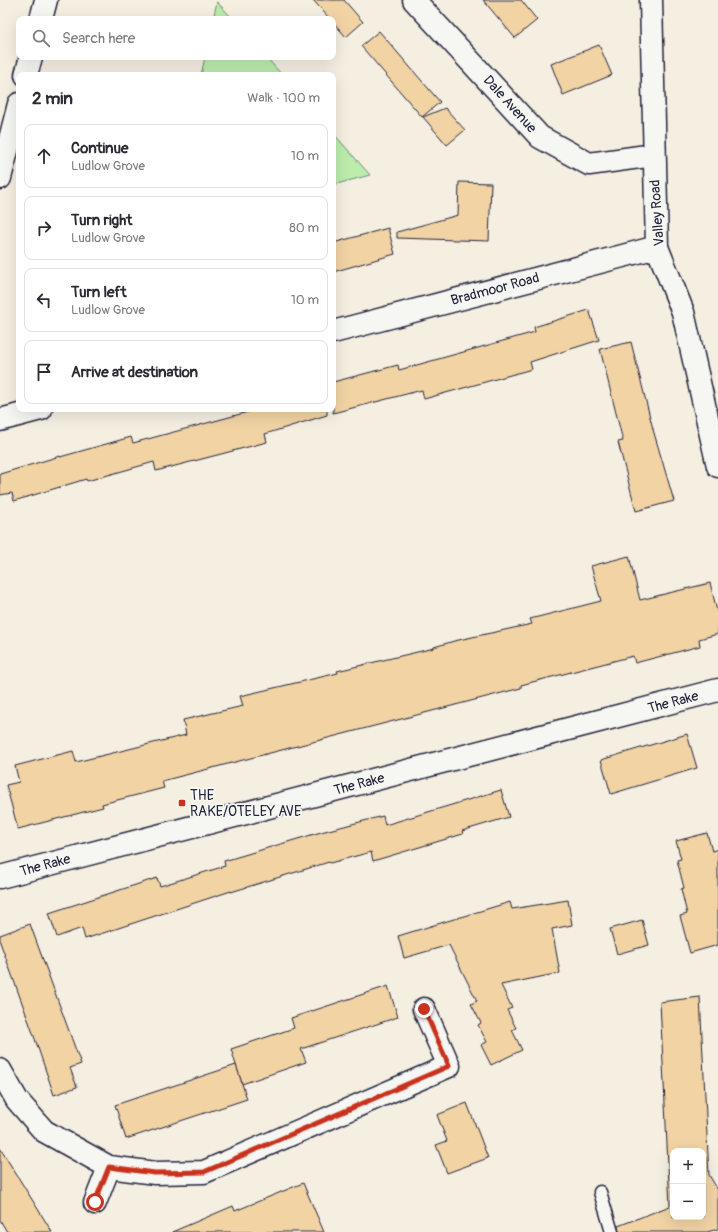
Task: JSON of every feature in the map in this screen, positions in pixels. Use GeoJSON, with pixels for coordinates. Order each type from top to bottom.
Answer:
{"type":"FeatureCollection","features":[{"type":"Feature","properties":{"kind":"street"},"geometry":{"type":"LineString","coordinates":[[42,16],[46,0]]}},
{"type":"Feature","properties":{"kind":"street","name":"Dale Avenue"},"geometry":{"type":"LineString","coordinates":[[414,0],[540,137],[589,164],[654,155]]}},
{"type":"Feature","properties":{"kind":"street","name":"Valley Road"},"geometry":{"type":"LineString","coordinates":[[651,0],[657,247],[683,312],[718,466]]}},
{"type":"Feature","properties":{"kind":"street"},"geometry":{"type":"LineString","coordinates":[[27,72],[30,60]]}},
{"type":"Feature","properties":{"kind":"street"},"geometry":{"type":"LineString","coordinates":[[0,178],[16,116]]}},
{"type":"Feature","properties":{"kind":"street","name":"Bradmoor Road"},"geometry":{"type":"LineString","coordinates":[[336,331],[657,247]]}},
{"type":"Feature","properties":{"kind":"street"},"geometry":{"type":"LineString","coordinates":[[0,420],[30,412]]}},
{"type":"Feature","properties":{"kind":"street","name":"The Rake"},"geometry":{"type":"LineString","coordinates":[[0,877],[718,690]]}},
{"type":"Feature","properties":{"kind":"street"},"geometry":{"type":"LineString","coordinates":[[0,1070],[17,1100],[44,1131],[109,1167],[155,1173],[204,1172],[449,1066],[424,1009]]}},
{"type":"Feature","properties":{"kind":"street"},"geometry":{"type":"LineString","coordinates":[[95,1202],[109,1167]]}},
{"type":"Feature","properties":{"kind":"lane"},"geometry":{"type":"LineString","coordinates":[[600,1192],[612,1232]]}},
{"type":"Feature","properties":{"kind":"green space"},"geometry":{"type":"Polygon","coordinates":[[[217,2],[230,16],[214,16],[217,2]]]}},
{"type":"Feature","properties":{"kind":"green space"},"geometry":{"type":"Polygon","coordinates":[[[204,60],[269,60],[279,72],[202,72],[204,60]]]}},
{"type":"Feature","properties":{"kind":"green space"},"geometry":{"type":"Polygon","coordinates":[[[336,136],[370,175],[336,184],[336,136]]]}},
{"type":"Feature","properties":{"kind":"building"},"geometry":{"type":"Polygon","coordinates":[[[313,0],[344,0],[363,22],[346,37],[336,25],[336,16],[327,16],[313,0]]]}},
{"type":"Feature","properties":{"kind":"building"},"geometry":{"type":"Polygon","coordinates":[[[483,0],[521,0],[537,20],[515,38],[483,0]]]}},
{"type":"Feature","properties":{"kind":"building"},"geometry":{"type":"Polygon","coordinates":[[[379,31],[440,102],[422,117],[361,46],[379,31]]]}},
{"type":"Feature","properties":{"kind":"building"},"geometry":{"type":"Polygon","coordinates":[[[599,45],[612,75],[563,95],[551,64],[599,45]]]}},
{"type":"Feature","properties":{"kind":"building"},"geometry":{"type":"Polygon","coordinates":[[[445,108],[465,130],[447,145],[423,117],[445,108]]]}},
{"type":"Feature","properties":{"kind":"building"},"geometry":{"type":"Polygon","coordinates":[[[459,182],[491,183],[489,241],[397,238],[397,232],[458,215],[459,182]]]}},
{"type":"Feature","properties":{"kind":"building"},"geometry":{"type":"Polygon","coordinates":[[[388,228],[395,254],[336,271],[336,242],[388,228]]]}},
{"type":"Feature","properties":{"kind":"building"},"geometry":{"type":"Polygon","coordinates":[[[589,310],[599,340],[530,362],[532,369],[424,399],[422,390],[333,413],[336,412],[336,381],[398,365],[399,370],[535,332],[534,327],[589,310]]]}},
{"type":"Feature","properties":{"kind":"building"},"geometry":{"type":"Polygon","coordinates":[[[631,342],[654,433],[674,501],[636,511],[618,442],[623,441],[600,349],[631,342]]]}},
{"type":"Feature","properties":{"kind":"building"},"geometry":{"type":"Polygon","coordinates":[[[248,412],[327,412],[327,415],[265,434],[267,442],[156,471],[154,462],[87,481],[86,479],[14,501],[12,493],[0,495],[0,474],[131,437],[133,443],[248,412]]]}},
{"type":"Feature","properties":{"kind":"building"},"geometry":{"type":"Polygon","coordinates":[[[629,556],[640,600],[710,583],[718,615],[718,634],[699,639],[700,646],[635,663],[633,656],[521,685],[521,688],[162,781],[164,788],[102,804],[103,807],[18,829],[6,785],[19,782],[15,766],[73,751],[76,762],[186,735],[183,720],[243,706],[240,696],[338,673],[337,671],[434,648],[454,641],[532,624],[530,619],[601,601],[591,566],[629,556]]]}},
{"type":"Feature","properties":{"kind":"building"},"geometry":{"type":"Polygon","coordinates":[[[687,734],[697,768],[611,794],[601,760],[687,734]]]}},
{"type":"Feature","properties":{"kind":"building"},"geometry":{"type":"Polygon","coordinates":[[[501,790],[509,817],[462,831],[463,834],[373,861],[371,852],[330,863],[329,862],[231,891],[85,939],[82,928],[57,937],[49,913],[157,878],[160,886],[225,866],[224,861],[321,832],[383,816],[385,825],[501,790]]]}},
{"type":"Feature","properties":{"kind":"building"},"geometry":{"type":"Polygon","coordinates":[[[707,833],[712,851],[718,849],[718,945],[690,953],[680,916],[687,914],[681,889],[684,888],[677,860],[681,859],[676,841],[707,833]]]}},
{"type":"Feature","properties":{"kind":"building"},"geometry":{"type":"Polygon","coordinates":[[[568,900],[572,925],[552,929],[560,973],[501,985],[512,1008],[507,1010],[516,1028],[512,1030],[522,1050],[491,1065],[481,1045],[487,1042],[478,1025],[481,1023],[471,1004],[477,1001],[449,945],[404,958],[398,936],[510,902],[512,909],[568,900]]]}},
{"type":"Feature","properties":{"kind":"building"},"geometry":{"type":"Polygon","coordinates":[[[642,920],[649,945],[617,954],[610,929],[642,920]]]}},
{"type":"Feature","properties":{"kind":"building"},"geometry":{"type":"Polygon","coordinates":[[[30,924],[81,1064],[70,1068],[77,1087],[54,1095],[0,942],[0,935],[30,924]]]}},
{"type":"Feature","properties":{"kind":"building"},"geometry":{"type":"Polygon","coordinates":[[[388,986],[398,1017],[301,1049],[306,1062],[242,1084],[231,1049],[294,1028],[291,1018],[388,986]]]}},
{"type":"Feature","properties":{"kind":"building"},"geometry":{"type":"Polygon","coordinates":[[[700,997],[709,1175],[718,1190],[718,1229],[707,1232],[619,1232],[618,1226],[670,1206],[660,1002],[700,997]]]}},
{"type":"Feature","properties":{"kind":"building"},"geometry":{"type":"Polygon","coordinates":[[[236,1065],[247,1099],[126,1139],[115,1105],[236,1065]]]}},
{"type":"Feature","properties":{"kind":"building"},"geometry":{"type":"Polygon","coordinates":[[[467,1103],[488,1158],[447,1173],[436,1145],[447,1141],[437,1115],[467,1103]]]}},
{"type":"Feature","properties":{"kind":"building"},"geometry":{"type":"Polygon","coordinates":[[[0,1148],[52,1232],[7,1232],[0,1220],[0,1148]]]}},
{"type":"Feature","properties":{"kind":"building"},"geometry":{"type":"Polygon","coordinates":[[[303,1183],[324,1232],[172,1232],[233,1206],[235,1211],[303,1183]]]}},
{"type":"Feature","properties":{"kind":"place","name":"THE RAKE/OTELEY AVE"},"geometry":{"type":"Point","coordinates":[182,803]}},
{"type":"Feature","properties":{"kind":"route"},"geometry":{"type":"LineString","coordinates":[[95,1202],[109,1167],[155,1173],[204,1172],[449,1066],[424,1009]]}}]}
